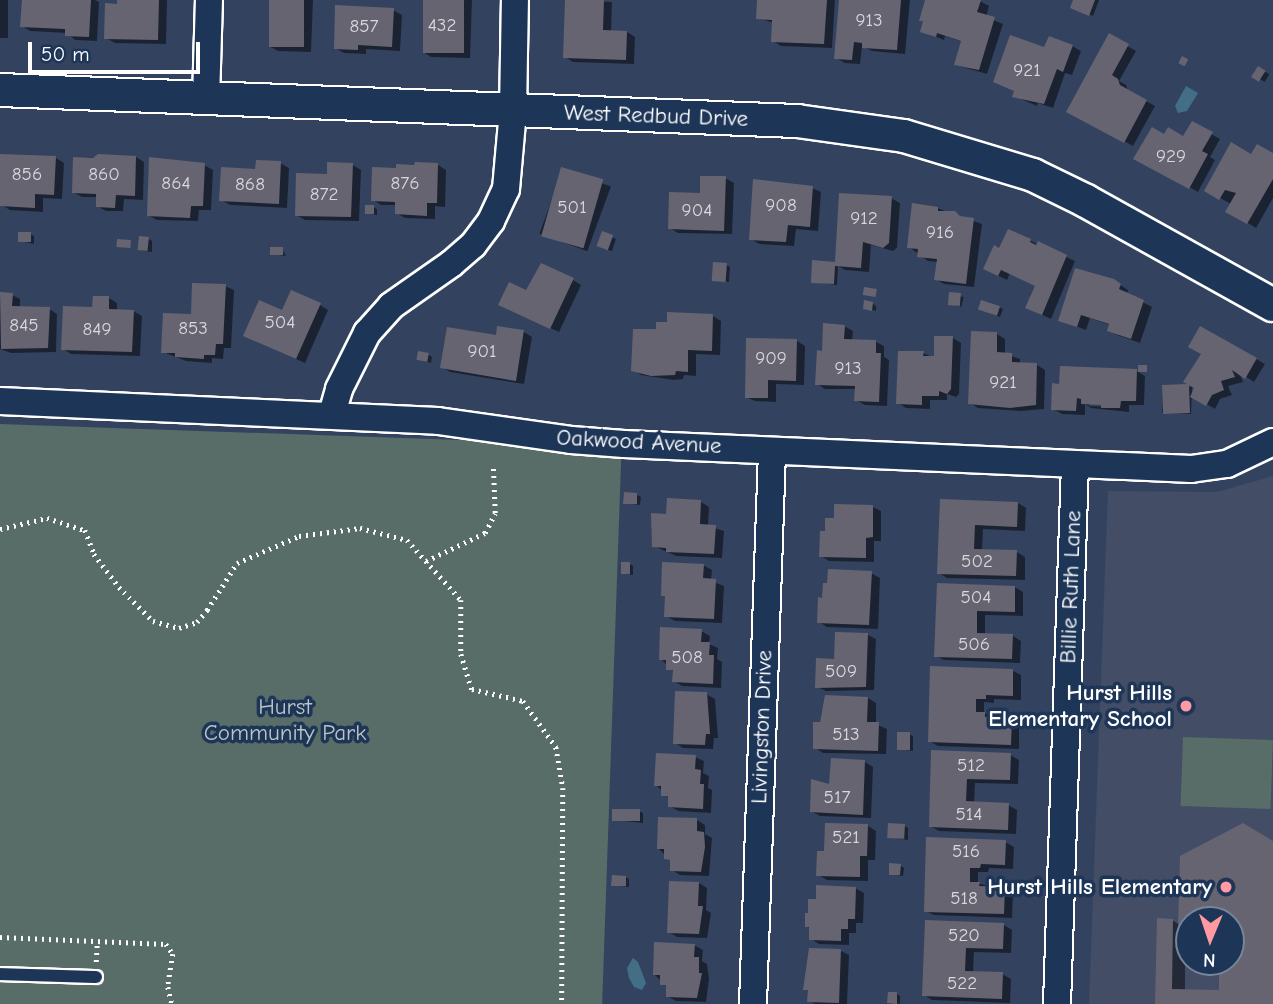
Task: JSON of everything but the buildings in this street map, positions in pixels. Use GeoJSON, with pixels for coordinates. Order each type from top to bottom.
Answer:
{"type":"FeatureCollection","features":[{"type":"Feature","properties":{"kind":"street"},"geometry":{"type":"LineString","coordinates":[[206,100],[209,0]]}},
{"type":"Feature","properties":{"kind":"street"},"geometry":{"type":"LineString","coordinates":[[332,414],[339,389],[367,333],[391,306],[466,251],[491,221],[506,189],[513,111],[515,0]]}},
{"type":"Feature","properties":{"kind":"street","name":"West Redbud Drive"},"geometry":{"type":"LineString","coordinates":[[0,90],[797,121],[904,136],[1033,175],[1086,201],[1273,305]]}},
{"type":"Feature","properties":{"kind":"street","name":"Oakwood Avenue"},"geometry":{"type":"LineString","coordinates":[[0,401],[332,414],[438,421],[572,440],[1191,469],[1227,464],[1273,442]]}},
{"type":"Feature","properties":{"kind":"street","name":"Livingston Drive"},"geometry":{"type":"LineString","coordinates":[[753,1004],[772,450]]}},
{"type":"Feature","properties":{"kind":"street","name":"Billie Ruth Lane"},"geometry":{"type":"LineString","coordinates":[[1057,1004],[1075,464]]}},
{"type":"Feature","properties":{"kind":"lane"},"geometry":{"type":"LineString","coordinates":[[0,974],[96,978]]}},
{"type":"Feature","properties":{"kind":"path"},"geometry":{"type":"LineString","coordinates":[[425,561],[485,533],[495,513],[493,464]]}},
{"type":"Feature","properties":{"kind":"path"},"geometry":{"type":"LineString","coordinates":[[0,529],[47,518],[85,530],[94,554],[118,587],[153,621],[179,628],[197,622],[208,610],[237,563],[299,536],[359,528],[407,540],[461,600],[461,654],[472,689],[523,701],[556,747],[563,788],[562,1004]]}},
{"type":"Feature","properties":{"kind":"path"},"geometry":{"type":"LineString","coordinates":[[0,937],[166,944],[173,954],[169,987],[173,1004]]}},
{"type":"Feature","properties":{"kind":"shaded area"},"geometry":{"type":"Polygon","coordinates":[[[1186,86],[1198,93],[1187,111],[1178,113],[1175,106],[1186,86]]]}},
{"type":"Feature","properties":{"kind":"shaded area","name":"Hurst Hills Elementary School"},"geometry":{"type":"Polygon","coordinates":[[[1273,476],[1273,1004],[1089,1004],[1108,491],[1217,492],[1273,476]]]}},
{"type":"Feature","properties":{"kind":"shaded area"},"geometry":{"type":"Polygon","coordinates":[[[633,958],[638,962],[646,983],[642,990],[634,987],[629,978],[627,968],[633,958]]]}},
{"type":"Feature","properties":{"kind":"green space","name":"Hurst Community Park"},"geometry":{"type":"Polygon","coordinates":[[[0,424],[622,446],[602,1004],[0,1004],[0,424]]]}},
{"type":"Feature","properties":{"kind":"green space"},"geometry":{"type":"Polygon","coordinates":[[[1183,737],[1273,740],[1271,809],[1181,806],[1183,737]]]}},
{"type":"Feature","properties":{"kind":"place","name":"Hurst Hills Elementary School"},"geometry":{"type":"Point","coordinates":[1186,706]}},
{"type":"Feature","properties":{"kind":"place","name":"Hurst Hills Elementary"},"geometry":{"type":"Point","coordinates":[1226,887]}}]}
